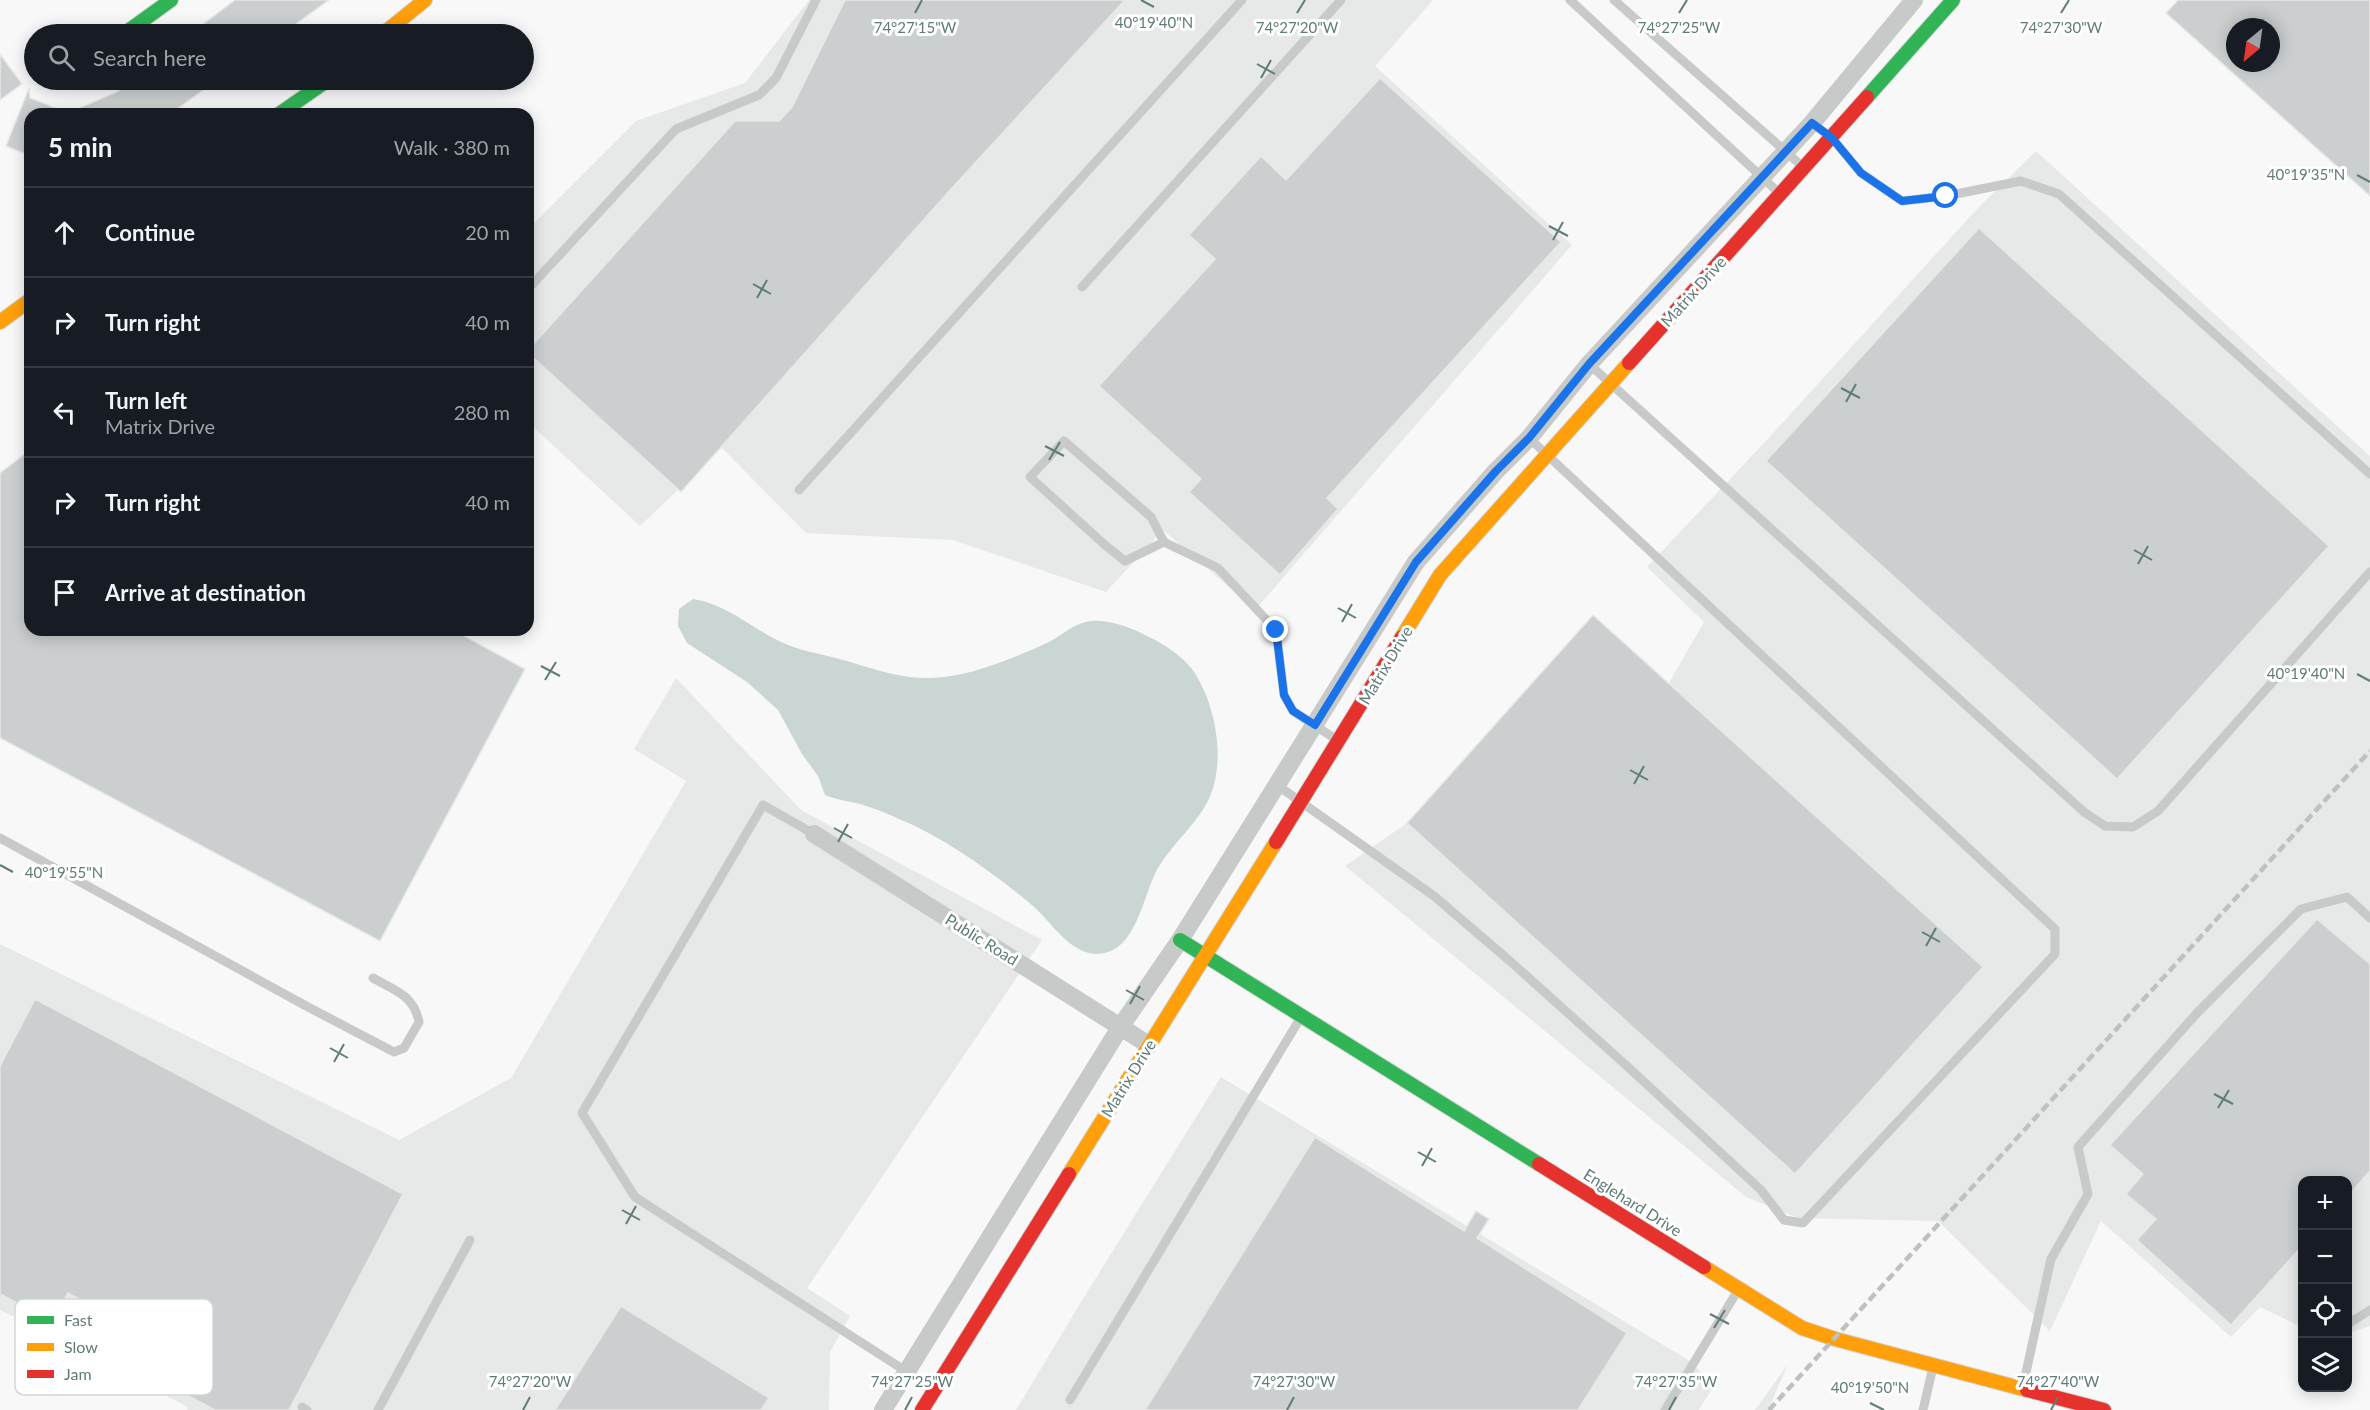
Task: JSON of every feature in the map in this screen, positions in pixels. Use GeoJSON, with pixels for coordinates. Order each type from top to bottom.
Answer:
{"type":"FeatureCollection","features":[{"type":"Feature","properties":{"kind":"street"},"geometry":{"type":"LineString","coordinates":[[138,24],[171,0]]}},
{"type":"Feature","properties":{"kind":"street"},"geometry":{"type":"LineString","coordinates":[[395,24],[424,0]]}},
{"type":"Feature","properties":{"kind":"street","name":"Matrix Drive"},"geometry":{"type":"LineString","coordinates":[[883,1410],[1121,1026],[1180,940],[1416,562],[1496,471],[1529,438],[1589,364],[1812,123],[1923,8],[1953,0]]}},
{"type":"Feature","properties":{"kind":"street","name":"Matrix Drive"},"geometry":{"type":"LineString","coordinates":[[922,1410],[1339,741],[1440,574],[1832,138],[1923,8]]}},
{"type":"Feature","properties":{"kind":"street"},"geometry":{"type":"LineString","coordinates":[[288,108],[314,90]]}},
{"type":"Feature","properties":{"kind":"street"},"geometry":{"type":"LineString","coordinates":[[0,322],[24,304]]}},
{"type":"Feature","properties":{"kind":"street","name":"Public Road"},"geometry":{"type":"LineString","coordinates":[[814,834],[1149,1045]]}},
{"type":"Feature","properties":{"kind":"street","name":"Englehard Drive"},"geometry":{"type":"LineString","coordinates":[[1180,940],[1802,1328],[2104,1410]]}},
{"type":"Feature","properties":{"kind":"lane"},"geometry":{"type":"LineString","coordinates":[[534,283],[676,129],[759,95],[776,78],[816,0]]}},
{"type":"Feature","properties":{"kind":"lane"},"geometry":{"type":"LineString","coordinates":[[799,490],[1242,0]]}},
{"type":"Feature","properties":{"kind":"lane"},"geometry":{"type":"LineString","coordinates":[[1082,287],[1341,0]]}},
{"type":"Feature","properties":{"kind":"lane"},"geometry":{"type":"LineString","coordinates":[[1570,0],[1781,194]]}},
{"type":"Feature","properties":{"kind":"lane"},"geometry":{"type":"LineString","coordinates":[[1614,0],[1804,168]]}},
{"type":"Feature","properties":{"kind":"lane"},"geometry":{"type":"LineString","coordinates":[[1812,123],[1832,138],[1861,173],[1902,201],[1946,196],[2021,181],[2059,194],[2370,474]]}},
{"type":"Feature","properties":{"kind":"lane"},"geometry":{"type":"LineString","coordinates":[[1589,364],[2084,812],[2105,826],[2133,826],[2158,811],[2370,572]]}},
{"type":"Feature","properties":{"kind":"lane"},"geometry":{"type":"LineString","coordinates":[[1277,785],[1434,896],[1511,962],[1637,1074],[1761,1190],[1784,1220],[1803,1223],[2055,954],[2055,929],[1529,438]]}},
{"type":"Feature","properties":{"kind":"lane"},"geometry":{"type":"LineString","coordinates":[[1164,542],[1125,561],[1104,545],[1030,477],[1065,441],[1151,517],[1164,542],[1218,568],[1276,630],[1284,695],[1293,711],[1339,741]]}},
{"type":"Feature","properties":{"kind":"lane"},"geometry":{"type":"LineString","coordinates":[[814,834],[763,805],[582,1113],[635,1197],[907,1370],[934,1390]]}},
{"type":"Feature","properties":{"kind":"lane"},"geometry":{"type":"LineString","coordinates":[[0,838],[394,1052],[404,1048],[419,1022],[417,1013],[409,999],[373,978]]}},
{"type":"Feature","properties":{"kind":"lane"},"geometry":{"type":"LineString","coordinates":[[2023,1388],[2051,1259],[2088,1194],[2078,1147],[2197,1013],[2301,909],[2348,897],[2370,918]]}},
{"type":"Feature","properties":{"kind":"lane"},"geometry":{"type":"LineString","coordinates":[[1070,1400],[1302,1015]]}},
{"type":"Feature","properties":{"kind":"lane"},"geometry":{"type":"LineString","coordinates":[[378,1410],[470,1240]]}},
{"type":"Feature","properties":{"kind":"lane"},"geometry":{"type":"LineString","coordinates":[[1665,1410],[1739,1288]]}},
{"type":"Feature","properties":{"kind":"lane"},"geometry":{"type":"LineString","coordinates":[[2352,1321],[2370,1310]]}},
{"type":"Feature","properties":{"kind":"lane"},"geometry":{"type":"LineString","coordinates":[[1923,1410],[1934,1365]]}},
{"type":"Feature","properties":{"kind":"shaded area"},"geometry":{"type":"Polygon","coordinates":[[[809,0],[1433,0],[1375,66],[1572,245],[1255,610],[1163,530],[1106,592],[953,540],[806,533],[722,448],[640,526],[534,428],[534,223],[636,121],[745,83],[809,0]]]}},
{"type":"Feature","properties":{"kind":"shaded area"},"geometry":{"type":"Polygon","coordinates":[[[2036,151],[2370,456],[2370,1326],[2352,1332],[2352,1176],[2298,1176],[2298,1325],[2260,1307],[2231,1337],[2101,1221],[2050,1331],[1938,1221],[1798,1218],[1746,1197],[1345,866],[1407,823],[1593,615],[1669,683],[1704,622],[1647,567],[1765,442],[1977,209],[2036,151]]]}},
{"type":"Feature","properties":{"kind":"shaded area"},"geometry":{"type":"Polygon","coordinates":[[[693,599],[727,611],[793,647],[917,678],[959,675],[990,666],[1049,642],[1081,623],[1101,621],[1127,627],[1172,651],[1188,664],[1200,683],[1213,715],[1216,733],[1218,751],[1214,786],[1197,819],[1158,868],[1129,935],[1109,952],[1095,954],[1086,952],[1062,936],[1016,892],[945,842],[885,813],[825,795],[818,776],[802,754],[778,710],[747,682],[687,643],[678,626],[679,609],[693,599]]]}},
{"type":"Feature","properties":{"kind":"shaded area"},"geometry":{"type":"Polygon","coordinates":[[[676,678],[801,810],[1042,940],[807,1288],[850,1316],[830,1352],[829,1410],[187,1410],[188,1407],[165,1395],[213,1395],[213,1299],[67,1299],[58,1294],[50,1299],[15,1299],[15,1318],[0,1310],[0,944],[399,1140],[511,1078],[686,781],[634,749],[676,678]]]}},
{"type":"Feature","properties":{"kind":"shaded area"},"geometry":{"type":"Polygon","coordinates":[[[1221,1077],[1693,1363],[1713,1387],[1699,1410],[1016,1410],[1221,1077]]]}},
{"type":"Feature","properties":{"kind":"shaded area"},"geometry":{"type":"Polygon","coordinates":[[[1788,1364],[1768,1410],[1755,1410],[1788,1364]]]}},
{"type":"Feature","properties":{"kind":"building"},"geometry":{"type":"Polygon","coordinates":[[[235,0],[329,0],[296,24],[203,24],[235,0]]]}},
{"type":"Feature","properties":{"kind":"building"},"geometry":{"type":"Polygon","coordinates":[[[845,0],[1125,0],[952,188],[681,492],[534,358],[534,343],[735,121],[779,121],[792,107],[845,0]]]}},
{"type":"Feature","properties":{"kind":"building"},"geometry":{"type":"Polygon","coordinates":[[[2178,0],[2370,0],[2370,196],[2232,72],[2280,72],[2280,18],[2226,18],[2226,67],[2166,13],[2178,0]]]}},
{"type":"Feature","properties":{"kind":"building"},"geometry":{"type":"Polygon","coordinates":[[[0,54],[22,84],[0,100],[0,54]]]}},
{"type":"Feature","properties":{"kind":"building"},"geometry":{"type":"Polygon","coordinates":[[[1380,78],[1561,242],[1327,498],[1338,509],[1280,575],[1189,492],[1201,479],[1099,386],[1215,259],[1189,235],[1261,156],[1286,180],[1380,78]]]}},
{"type":"Feature","properties":{"kind":"building"},"geometry":{"type":"Polygon","coordinates":[[[28,90],[30,98],[55,108],[24,108],[24,154],[6,146],[28,90]]]}},
{"type":"Feature","properties":{"kind":"building"},"geometry":{"type":"Polygon","coordinates":[[[203,90],[178,108],[80,108],[119,91],[203,90]]]}},
{"type":"Feature","properties":{"kind":"building"},"geometry":{"type":"Polygon","coordinates":[[[1979,228],[2329,546],[2117,779],[1766,461],[1979,228]]]}},
{"type":"Feature","properties":{"kind":"building"},"geometry":{"type":"Polygon","coordinates":[[[24,455],[24,636],[464,636],[525,669],[380,941],[0,738],[0,473],[24,455]]]}},
{"type":"Feature","properties":{"kind":"building"},"geometry":{"type":"Polygon","coordinates":[[[1593,615],[1983,967],[1795,1174],[1407,823],[1593,615]]]}},
{"type":"Feature","properties":{"kind":"building"},"geometry":{"type":"Polygon","coordinates":[[[2317,919],[2370,964],[2370,1171],[2352,1191],[2352,1176],[2298,1176],[2298,1250],[2231,1325],[2137,1240],[2156,1219],[2126,1194],[2143,1174],[2110,1145],[2317,919]]]}},
{"type":"Feature","properties":{"kind":"building"},"geometry":{"type":"Polygon","coordinates":[[[35,999],[403,1194],[289,1410],[215,1410],[186,1395],[213,1395],[213,1299],[79,1299],[68,1293],[65,1299],[15,1299],[15,1302],[0,1294],[0,1066],[35,999]]]}},
{"type":"Feature","properties":{"kind":"building"},"geometry":{"type":"Polygon","coordinates":[[[1315,1137],[1464,1231],[1476,1211],[1489,1219],[1477,1238],[1627,1333],[1578,1410],[1145,1410],[1315,1137]]]}},
{"type":"Feature","properties":{"kind":"building"},"geometry":{"type":"Polygon","coordinates":[[[621,1306],[769,1398],[761,1410],[555,1410],[621,1306]]]}},
{"type":"Feature","properties":{"kind":"railway"},"geometry":{"type":"LineString","coordinates":[[1769,1410],[2370,751]]}},
{"type":"Feature","properties":{"kind":"traffic: fast"},"geometry":{"type":"LineString","coordinates":[[138,24],[171,0]]}},
{"type":"Feature","properties":{"kind":"traffic: fast"},"geometry":{"type":"LineString","coordinates":[[1867,97],[1953,0]]}},
{"type":"Feature","properties":{"kind":"traffic: fast"},"geometry":{"type":"LineString","coordinates":[[288,108],[314,90]]}},
{"type":"Feature","properties":{"kind":"traffic: fast"},"geometry":{"type":"LineString","coordinates":[[1180,940],[1539,1164]]}},
{"type":"Feature","properties":{"kind":"traffic: slow"},"geometry":{"type":"LineString","coordinates":[[395,24],[425,0]]}},
{"type":"Feature","properties":{"kind":"traffic: slow"},"geometry":{"type":"LineString","coordinates":[[0,322],[24,304]]}},
{"type":"Feature","properties":{"kind":"traffic: slow"},"geometry":{"type":"LineString","coordinates":[[1402,637],[1440,575],[1629,363]]}},
{"type":"Feature","properties":{"kind":"traffic: slow"},"geometry":{"type":"LineString","coordinates":[[1069,1174],[1276,842]]}},
{"type":"Feature","properties":{"kind":"traffic: slow"},"geometry":{"type":"LineString","coordinates":[[1704,1267],[1802,1328],[1835,1339],[2027,1390]]}},
{"type":"Feature","properties":{"kind":"traffic: jam"},"geometry":{"type":"LineString","coordinates":[[1629,363],[1867,97]]}},
{"type":"Feature","properties":{"kind":"traffic: jam"},"geometry":{"type":"LineString","coordinates":[[1276,842],[1402,637]]}},
{"type":"Feature","properties":{"kind":"traffic: jam"},"geometry":{"type":"LineString","coordinates":[[1539,1164],[1704,1267]]}},
{"type":"Feature","properties":{"kind":"traffic: jam"},"geometry":{"type":"LineString","coordinates":[[922,1410],[1069,1174]]}},
{"type":"Feature","properties":{"kind":"traffic: jam"},"geometry":{"type":"LineString","coordinates":[[2027,1390],[2104,1410]]}},
{"type":"Feature","properties":{"kind":"route"},"geometry":{"type":"LineString","coordinates":[[1276,630],[1284,695],[1293,711],[1315,725],[1416,562],[1496,471],[1529,438],[1589,364],[1812,123],[1832,138],[1861,173],[1902,201],[1946,196]]}}]}
